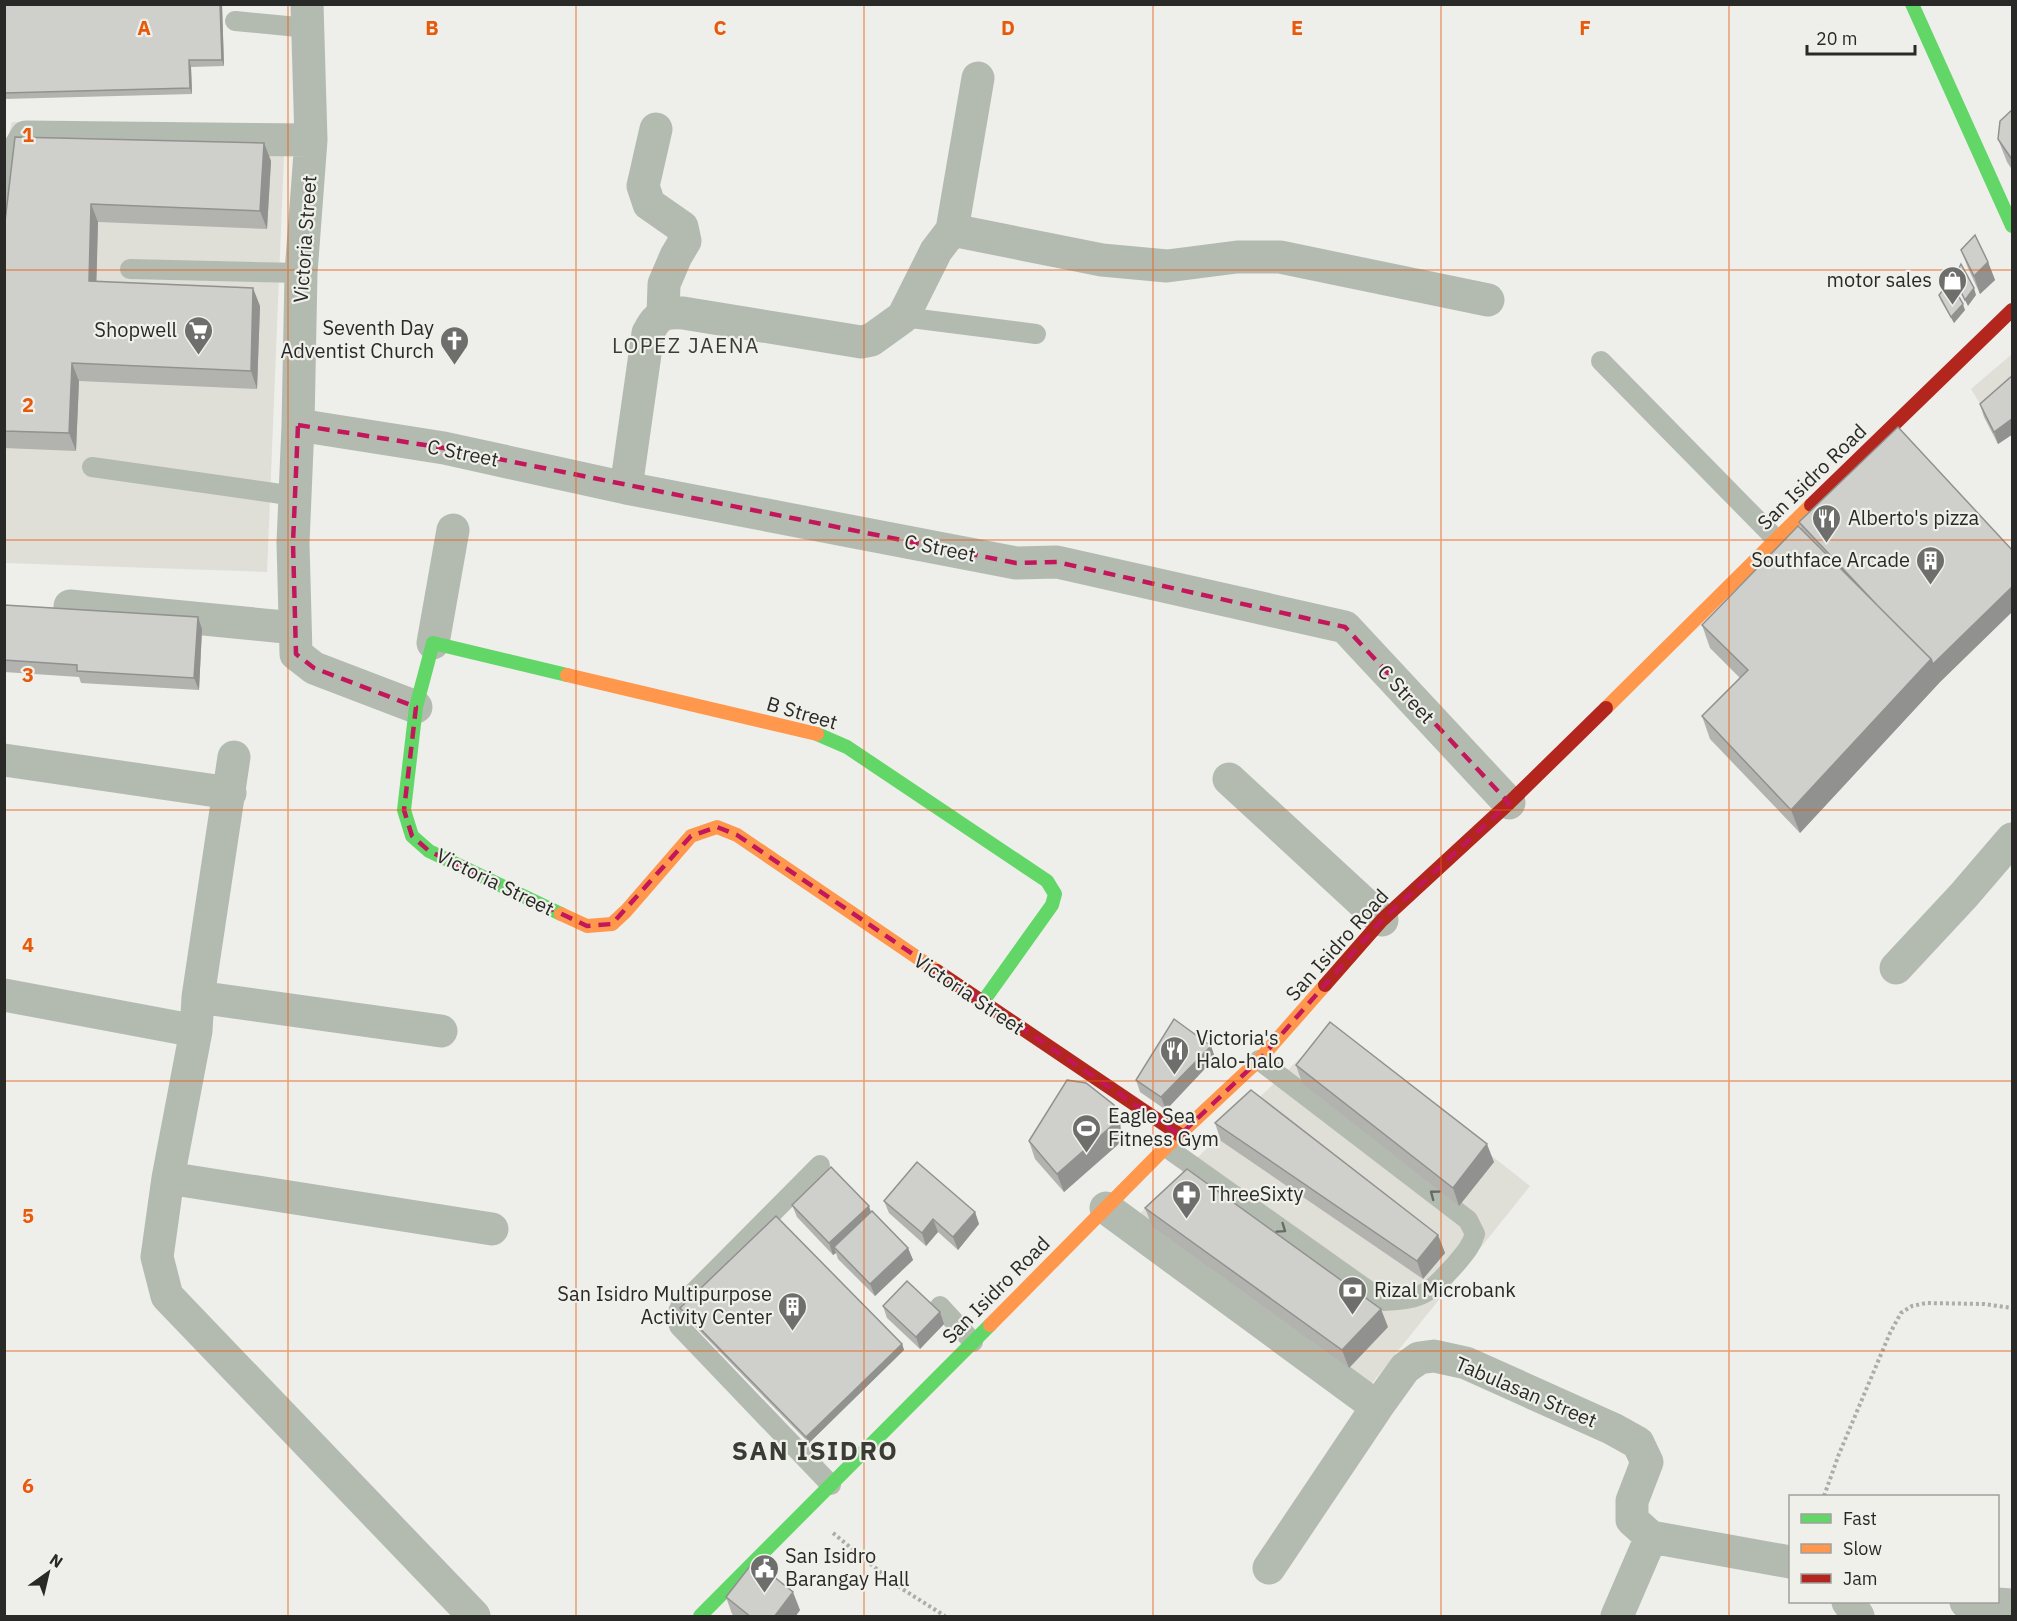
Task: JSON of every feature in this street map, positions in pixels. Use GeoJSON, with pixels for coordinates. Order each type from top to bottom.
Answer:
{"type":"FeatureCollection","features":[{"type":"Feature","properties":{"kind":"street"},"geometry":{"type":"LineString","coordinates":[[1912,4],[2013,226]]}},
{"type":"Feature","properties":{"kind":"street","name":"Victoria Street"},"geometry":{"type":"LineString","coordinates":[[307,16],[311,140],[301,273],[293,543],[296,654],[314,668],[416,707],[404,810],[412,836],[429,851],[587,926],[612,924],[691,836],[717,827],[737,836],[982,1003],[1173,1141]]}},
{"type":"Feature","properties":{"kind":"street"},"geometry":{"type":"LineString","coordinates":[[626,488],[648,333],[652,325],[663,314],[683,313],[861,342],[871,340],[903,316],[936,251],[952,230],[978,78]]}},
{"type":"Feature","properties":{"kind":"street"},"geometry":{"type":"LineString","coordinates":[[656,129],[643,186],[649,204],[682,227],[686,241],[676,256],[664,284],[663,314]]}},
{"type":"Feature","properties":{"kind":"street"},"geometry":{"type":"LineString","coordinates":[[4,190],[19,149],[26,137],[311,140]]}},
{"type":"Feature","properties":{"kind":"street"},"geometry":{"type":"LineString","coordinates":[[952,230],[1102,260],[1167,266],[1237,257],[1280,257],[1488,300]]}},
{"type":"Feature","properties":{"kind":"street","name":"San Isidro Road"},"geometry":{"type":"LineString","coordinates":[[700,1617],[1173,1141],[1259,1060],[1382,920],[1509,803],[1776,539],[2013,310]]}},
{"type":"Feature","properties":{"kind":"street","name":"C Street"},"geometry":{"type":"LineString","coordinates":[[298,425],[444,448],[626,488],[1016,563],[1058,562],[1345,627],[1509,803]]}},
{"type":"Feature","properties":{"kind":"street"},"geometry":{"type":"LineString","coordinates":[[416,707],[433,643],[453,530]]}},
{"type":"Feature","properties":{"kind":"street"},"geometry":{"type":"LineString","coordinates":[[70,606],[295,628]]}},
{"type":"Feature","properties":{"kind":"street","name":"B Street"},"geometry":{"type":"LineString","coordinates":[[433,643],[820,735],[848,747],[1047,881],[1055,894],[1052,905],[982,1003]]}},
{"type":"Feature","properties":{"kind":"street"},"geometry":{"type":"LineString","coordinates":[[234,757],[198,997],[196,1031],[168,1178],[157,1257],[167,1296],[474,1617]]}},
{"type":"Feature","properties":{"kind":"street"},"geometry":{"type":"LineString","coordinates":[[4,760],[230,793]]}},
{"type":"Feature","properties":{"kind":"street"},"geometry":{"type":"LineString","coordinates":[[1229,779],[1382,920]]}},
{"type":"Feature","properties":{"kind":"street"},"geometry":{"type":"LineString","coordinates":[[1896,968],[2013,839]]}},
{"type":"Feature","properties":{"kind":"street"},"geometry":{"type":"LineString","coordinates":[[4,995],[196,1031]]}},
{"type":"Feature","properties":{"kind":"street"},"geometry":{"type":"LineString","coordinates":[[198,997],[441,1031]]}},
{"type":"Feature","properties":{"kind":"street"},"geometry":{"type":"LineString","coordinates":[[168,1178],[492,1229]]}},
{"type":"Feature","properties":{"kind":"street"},"geometry":{"type":"LineString","coordinates":[[1106,1208],[1377,1407]]}},
{"type":"Feature","properties":{"kind":"street","name":"Tabulasan Street"},"geometry":{"type":"LineString","coordinates":[[1269,1568],[1405,1368],[1419,1358],[1434,1356],[1466,1363],[1613,1429],[1638,1443],[1647,1462],[1632,1502],[1632,1520],[1651,1537]]}},
{"type":"Feature","properties":{"kind":"street"},"geometry":{"type":"LineString","coordinates":[[1617,1617],[1651,1537],[1789,1562]]}},
{"type":"Feature","properties":{"kind":"street"},"geometry":{"type":"LineString","coordinates":[[1849,1603],[1858,1617]]}},
{"type":"Feature","properties":{"kind":"street"},"geometry":{"type":"LineString","coordinates":[[1982,1603],[2013,1605]]}},
{"type":"Feature","properties":{"kind":"lane"},"geometry":{"type":"LineString","coordinates":[[235,21],[307,16]]}},
{"type":"Feature","properties":{"kind":"lane"},"geometry":{"type":"LineString","coordinates":[[130,269],[301,273]]}},
{"type":"Feature","properties":{"kind":"lane"},"geometry":{"type":"LineString","coordinates":[[903,316],[1036,334]]}},
{"type":"Feature","properties":{"kind":"lane"},"geometry":{"type":"LineString","coordinates":[[1602,361],[1776,539]]}},
{"type":"Feature","properties":{"kind":"lane"},"geometry":{"type":"LineString","coordinates":[[1864,453],[1879,468]]}},
{"type":"Feature","properties":{"kind":"lane"},"geometry":{"type":"LineString","coordinates":[[92,467],[295,496]]}},
{"type":"Feature","properties":{"kind":"lane"},"geometry":{"type":"LineString","coordinates":[[1810,506],[1826,520]]}},
{"type":"Feature","properties":{"kind":"lane"},"geometry":{"type":"LineString","coordinates":[[1173,1141],[1383,1301],[1408,1300],[1431,1290],[1471,1247],[1475,1234],[1468,1220],[1259,1060]]}},
{"type":"Feature","properties":{"kind":"lane"},"geometry":{"type":"LineString","coordinates":[[820,1165],[681,1305],[676,1316],[679,1326],[831,1485]]}},
{"type":"Feature","properties":{"kind":"lane"},"geometry":{"type":"LineString","coordinates":[[940,1306],[973,1342]]}},
{"type":"Feature","properties":{"kind":"path"},"geometry":{"type":"LineString","coordinates":[[1825,1495],[1839,1454],[1901,1312],[1912,1306],[1926,1303],[1984,1304],[2013,1308]]}},
{"type":"Feature","properties":{"kind":"path"},"geometry":{"type":"LineString","coordinates":[[830,1530],[896,1585],[945,1617]]}},
{"type":"Feature","properties":{"kind":"highlighted area"},"geometry":{"type":"Polygon","coordinates":[[[298,425],[444,448],[1016,563],[1057,562],[1345,627],[1509,803],[1382,920],[1259,1060],[1180,1135],[737,835],[717,827],[691,836],[612,924],[587,926],[429,851],[412,836],[404,810],[416,707],[314,668],[296,654],[293,543],[298,425]]]}},
{"type":"Feature","properties":{"kind":"shaded area"},"geometry":{"type":"Polygon","coordinates":[[[12,122],[285,131],[267,572],[5,563],[4,154],[12,122]]]}},
{"type":"Feature","properties":{"kind":"shaded area"},"geometry":{"type":"Polygon","coordinates":[[[2012,354],[2012,392],[1987,415],[1971,389],[2012,354]]]}},
{"type":"Feature","properties":{"kind":"shaded area"},"geometry":{"type":"Polygon","coordinates":[[[1330,1029],[1530,1186],[1365,1392],[1133,1220],[1330,1029]]]}},
{"type":"Feature","properties":{"kind":"building"},"geometry":{"type":"Polygon","coordinates":[[[4,4],[220,4],[222,60],[189,60],[190,88],[4,93],[4,4]]]}},
{"type":"Feature","properties":{"kind":"building"},"geometry":{"type":"Polygon","coordinates":[[[2013,109],[2013,161],[1998,139],[2000,121],[2013,109]]]}},
{"type":"Feature","properties":{"kind":"building"},"geometry":{"type":"Polygon","coordinates":[[[15,137],[264,143],[260,211],[91,204],[89,281],[253,288],[251,371],[72,363],[69,433],[4,431],[4,230],[15,137]]]}},
{"type":"Feature","properties":{"kind":"building"},"geometry":{"type":"Polygon","coordinates":[[[1975,235],[1988,262],[1974,276],[1961,250],[1975,235]]]}},
{"type":"Feature","properties":{"kind":"building"},"geometry":{"type":"Polygon","coordinates":[[[1961,264],[1974,288],[1965,300],[1954,278],[1961,264]]]}},
{"type":"Feature","properties":{"kind":"building","name":"motor sales"},"geometry":{"type":"Polygon","coordinates":[[[1950,281],[1963,304],[1951,317],[1939,295],[1950,281]]]}},
{"type":"Feature","properties":{"kind":"building"},"geometry":{"type":"Polygon","coordinates":[[[2013,375],[2013,418],[1994,432],[1980,404],[2013,375]]]}},
{"type":"Feature","properties":{"kind":"building","name":"Southface Arcade"},"geometry":{"type":"Polygon","coordinates":[[[1898,427],[2013,551],[2013,586],[1933,664],[1931,659],[1799,522],[1898,427]]]}},
{"type":"Feature","properties":{"kind":"building"},"geometry":{"type":"Polygon","coordinates":[[[1798,526],[1931,659],[1791,810],[1702,716],[1748,670],[1702,625],[1798,526]]]}},
{"type":"Feature","properties":{"kind":"building"},"geometry":{"type":"Polygon","coordinates":[[[4,605],[198,617],[194,678],[77,671],[77,665],[4,660],[4,605]]]}},
{"type":"Feature","properties":{"kind":"building","name":"Victoria's Halo-halo"},"geometry":{"type":"Polygon","coordinates":[[[1174,1019],[1211,1046],[1161,1097],[1136,1080],[1174,1019]]]}},
{"type":"Feature","properties":{"kind":"building"},"geometry":{"type":"Polygon","coordinates":[[[1330,1022],[1487,1144],[1453,1188],[1296,1065],[1330,1022]]]}},
{"type":"Feature","properties":{"kind":"building"},"geometry":{"type":"Polygon","coordinates":[[[1067,1080],[1086,1083],[1114,1105],[1115,1123],[1057,1174],[1029,1141],[1067,1080]]]}},
{"type":"Feature","properties":{"kind":"building"},"geometry":{"type":"Polygon","coordinates":[[[1251,1090],[1438,1235],[1417,1261],[1215,1123],[1251,1090]]]}},
{"type":"Feature","properties":{"kind":"building"},"geometry":{"type":"Polygon","coordinates":[[[917,1162],[975,1212],[953,1237],[933,1219],[922,1233],[884,1201],[917,1162]]]}},
{"type":"Feature","properties":{"kind":"building"},"geometry":{"type":"Polygon","coordinates":[[[831,1167],[869,1206],[829,1243],[792,1205],[831,1167]]]}},
{"type":"Feature","properties":{"kind":"building"},"geometry":{"type":"Polygon","coordinates":[[[1187,1169],[1381,1309],[1342,1350],[1145,1208],[1187,1169]]]}},
{"type":"Feature","properties":{"kind":"building"},"geometry":{"type":"Polygon","coordinates":[[[872,1211],[908,1248],[870,1284],[834,1247],[872,1211]]]}},
{"type":"Feature","properties":{"kind":"building","name":"San Isidro Multipurpose Activity Center"},"geometry":{"type":"Polygon","coordinates":[[[776,1216],[902,1344],[806,1437],[680,1308],[776,1216]]]}},
{"type":"Feature","properties":{"kind":"building"},"geometry":{"type":"Polygon","coordinates":[[[907,1281],[940,1312],[916,1337],[883,1306],[907,1281]]]}},
{"type":"Feature","properties":{"kind":"building"},"geometry":{"type":"Polygon","coordinates":[[[754,1561],[793,1592],[774,1617],[751,1617],[726,1597],[754,1561]]]}},
{"type":"Feature","properties":{"kind":"traffic: fast"},"geometry":{"type":"LineString","coordinates":[[1912,4],[2012,226]]}},
{"type":"Feature","properties":{"kind":"traffic: fast"},"geometry":{"type":"LineString","coordinates":[[561,914],[429,851],[412,836],[404,810],[416,707],[433,643],[567,675]]}},
{"type":"Feature","properties":{"kind":"traffic: fast"},"geometry":{"type":"LineString","coordinates":[[817,734],[847,747],[1047,881],[1055,894],[1052,905],[982,1003]]}},
{"type":"Feature","properties":{"kind":"traffic: fast"},"geometry":{"type":"LineString","coordinates":[[700,1616],[990,1325]]}},
{"type":"Feature","properties":{"kind":"traffic: slow"},"geometry":{"type":"LineString","coordinates":[[1606,708],[1811,505]]}},
{"type":"Feature","properties":{"kind":"traffic: slow"},"geometry":{"type":"LineString","coordinates":[[567,675],[817,734]]}},
{"type":"Feature","properties":{"kind":"traffic: slow"},"geometry":{"type":"LineString","coordinates":[[561,914],[587,926],[612,924],[691,836],[717,827],[737,835],[937,971]]}},
{"type":"Feature","properties":{"kind":"traffic: slow"},"geometry":{"type":"LineString","coordinates":[[990,1325],[1166,1147],[1259,1060],[1325,985]]}},
{"type":"Feature","properties":{"kind":"traffic: jam"},"geometry":{"type":"LineString","coordinates":[[1811,505],[2012,310]]}},
{"type":"Feature","properties":{"kind":"traffic: jam"},"geometry":{"type":"LineString","coordinates":[[1325,985],[1382,920],[1509,803],[1606,708]]}},
{"type":"Feature","properties":{"kind":"traffic: jam"},"geometry":{"type":"LineString","coordinates":[[937,971],[1180,1135]]}},
{"type":"Feature","properties":{"kind":"place","name":"motor sales"},"geometry":{"type":"Point","coordinates":[1953,306]}},
{"type":"Feature","properties":{"kind":"place","name":"Shopwell"},"geometry":{"type":"Point","coordinates":[198,356]}},
{"type":"Feature","properties":{"kind":"place","name":"Seventh Day Adventist Church"},"geometry":{"type":"Point","coordinates":[455,366]}},
{"type":"Feature","properties":{"kind":"place","name":"Alberto's pizza"},"geometry":{"type":"Point","coordinates":[1827,544]}},
{"type":"Feature","properties":{"kind":"place","name":"Southface Arcade"},"geometry":{"type":"Point","coordinates":[1931,586]}},
{"type":"Feature","properties":{"kind":"place","name":"Victoria's Halo-halo"},"geometry":{"type":"Point","coordinates":[1175,1076]}},
{"type":"Feature","properties":{"kind":"place","name":"Eagle Sea Fitness Gym"},"geometry":{"type":"Point","coordinates":[1087,1154]}},
{"type":"Feature","properties":{"kind":"place","name":"ThreeSixty"},"geometry":{"type":"Point","coordinates":[1187,1220]}},
{"type":"Feature","properties":{"kind":"place","name":"Rizal Microbank"},"geometry":{"type":"Point","coordinates":[1353,1316]}},
{"type":"Feature","properties":{"kind":"place","name":"San Isidro Multipurpose Activity Center"},"geometry":{"type":"Point","coordinates":[793,1332]}},
{"type":"Feature","properties":{"kind":"place","name":"San Isidro Barangay Hall"},"geometry":{"type":"Point","coordinates":[764,1594]}},
{"type":"Feature","properties":{"kind":"district","name":"LOPEZ JAENA"},"geometry":{"type":"Point","coordinates":[686,346]}},
{"type":"Feature","properties":{"kind":"district","name":"SAN ISIDRO"},"geometry":{"type":"Point","coordinates":[815,1451]}}]}
